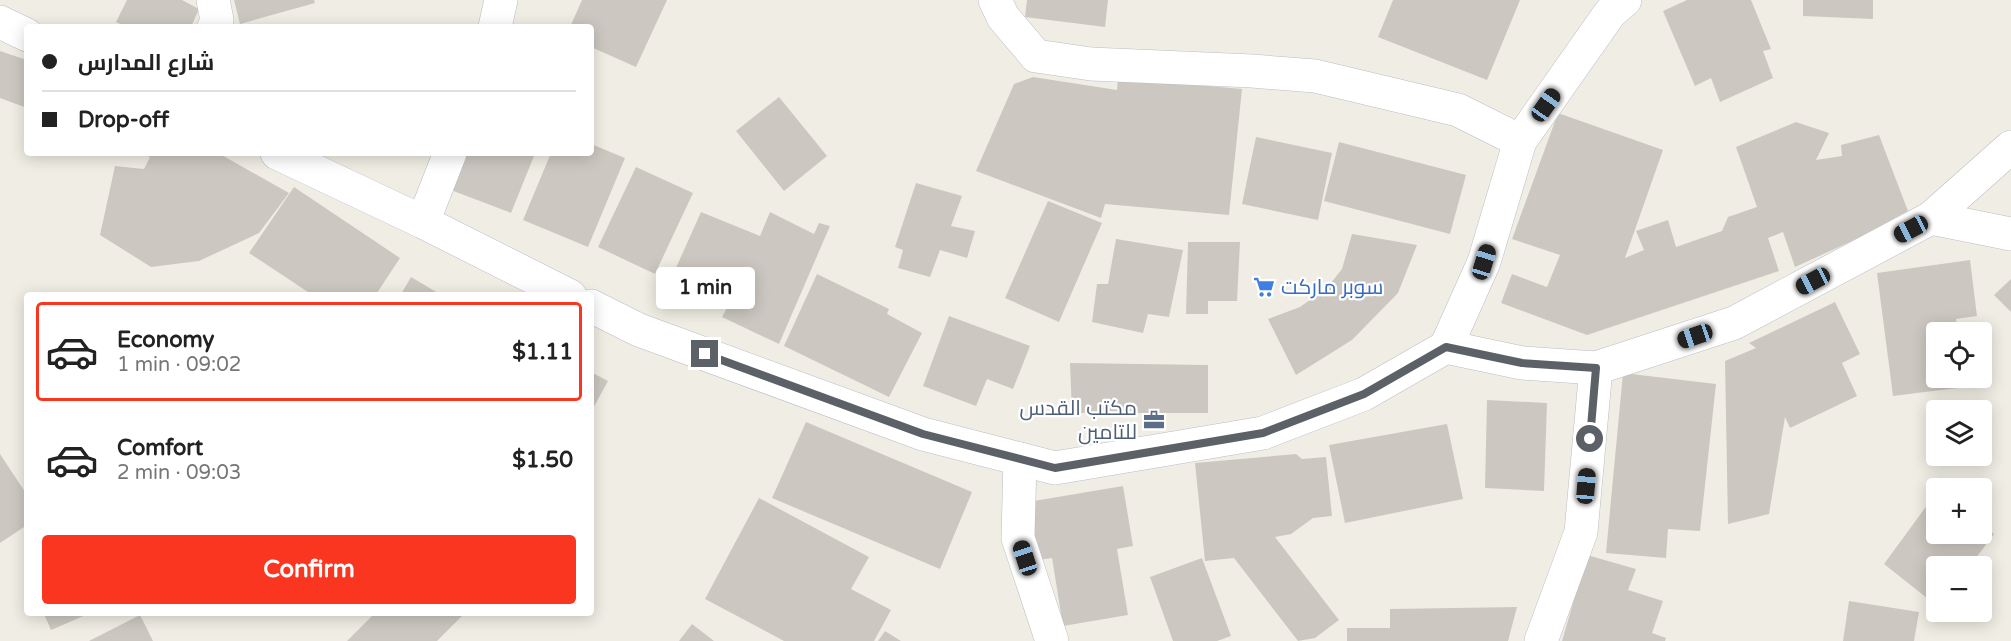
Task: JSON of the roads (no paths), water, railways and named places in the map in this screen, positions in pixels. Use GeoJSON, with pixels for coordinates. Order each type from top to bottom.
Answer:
{"type":"FeatureCollection","features":[{"type":"Feature","properties":{"kind":"street"},"geometry":{"type":"LineString","coordinates":[[213,0],[217,20],[215,24]]}},
{"type":"Feature","properties":{"kind":"street"},"geometry":{"type":"LineString","coordinates":[[496,24],[501,0]]}},
{"type":"Feature","properties":{"kind":"street"},"geometry":{"type":"LineString","coordinates":[[995,0],[1003,17],[1036,56],[1091,64],[1315,76],[1458,110],[1520,141]]}},
{"type":"Feature","properties":{"kind":"street"},"geometry":{"type":"LineString","coordinates":[[594,308],[639,330],[923,434],[1055,468],[1263,433],[1364,394],[1446,347],[1484,262],[1520,141],[1611,13],[1625,0]]}},
{"type":"Feature","properties":{"kind":"street"},"geometry":{"type":"LineString","coordinates":[[0,22],[24,34]]}},
{"type":"Feature","properties":{"kind":"street"},"geometry":{"type":"LineString","coordinates":[[1446,347],[1522,363],[1596,368],[1734,323],[1930,218],[2011,147]]}},
{"type":"Feature","properties":{"kind":"street"},"geometry":{"type":"LineString","coordinates":[[283,156],[423,222],[562,292]]}},
{"type":"Feature","properties":{"kind":"street"},"geometry":{"type":"LineString","coordinates":[[423,222],[449,156]]}},
{"type":"Feature","properties":{"kind":"street"},"geometry":{"type":"LineString","coordinates":[[1930,218],[2011,234]]}},
{"type":"Feature","properties":{"kind":"street"},"geometry":{"type":"LineString","coordinates":[[1540,641],[1581,532],[1596,368]]}},
{"type":"Feature","properties":{"kind":"street"},"geometry":{"type":"LineString","coordinates":[[1020,459],[1018,538],[1052,641]]}},
{"type":"Feature","properties":{"kind":"place","name":"سوبر ماركت"},"geometry":{"type":"Point","coordinates":[1264,287]}},
{"type":"Feature","properties":{"kind":"place","name":"مكتب القدس للتامين"},"geometry":{"type":"Point","coordinates":[1154,420]}}]}
